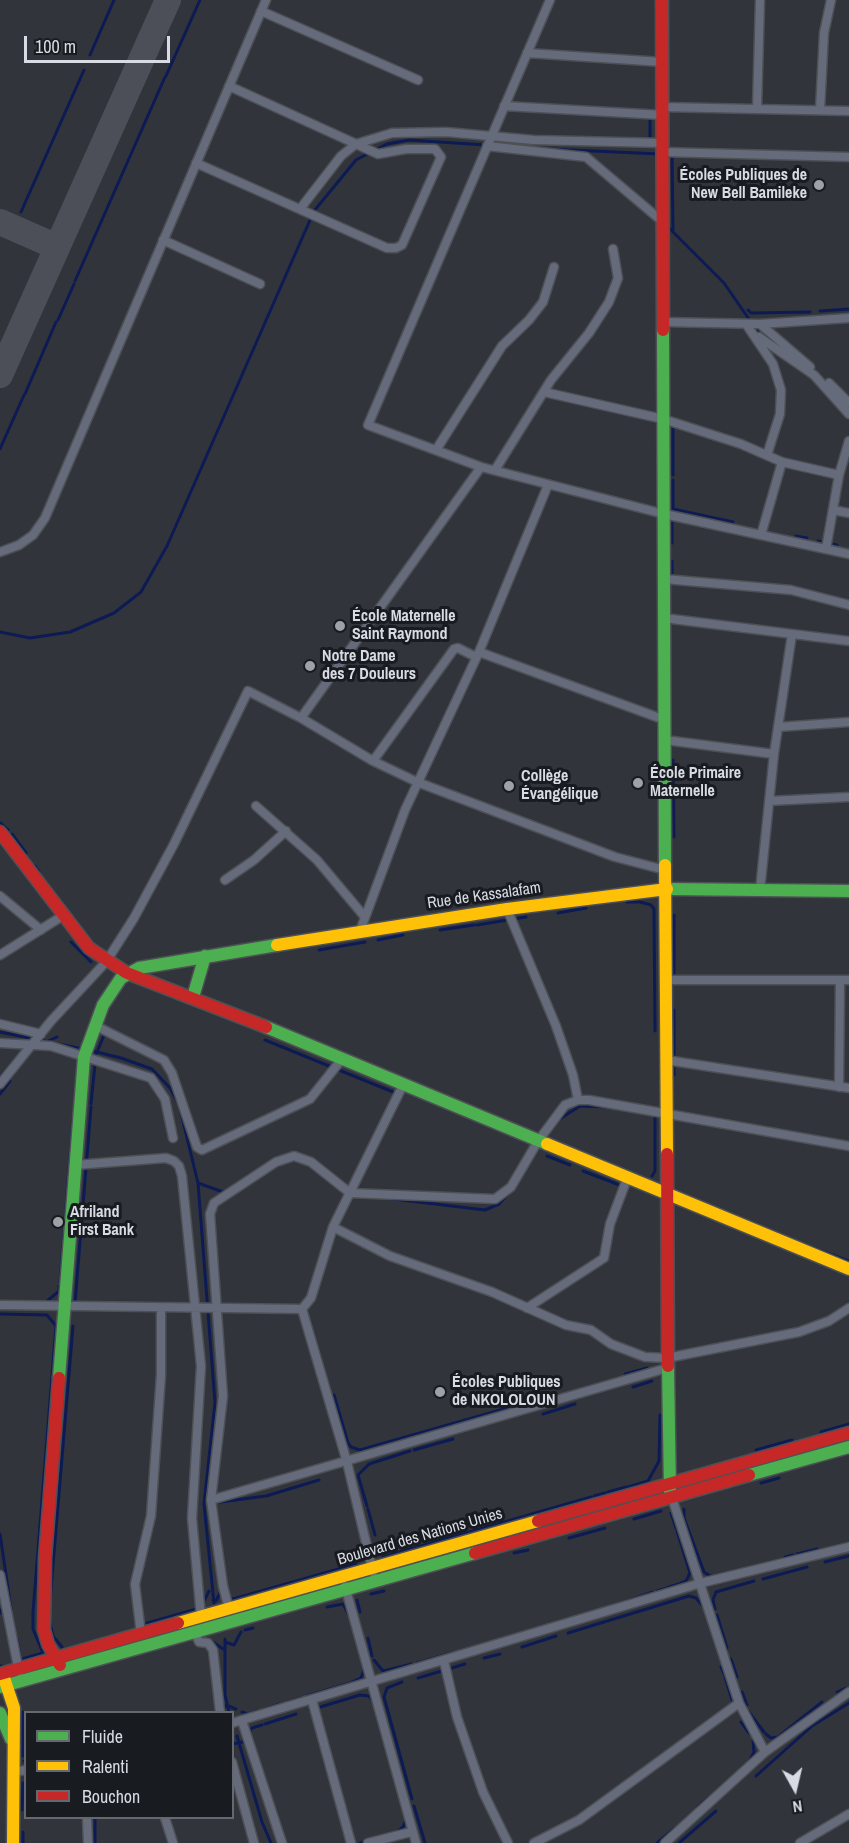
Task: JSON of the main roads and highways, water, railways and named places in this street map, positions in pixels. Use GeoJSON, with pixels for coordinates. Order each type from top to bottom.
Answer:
{"type":"FeatureCollection","features":[{"type":"Feature","properties":{"kind":"waterway"},"geometry":{"type":"LineString","coordinates":[[90,55],[114,0]]}},
{"type":"Feature","properties":{"kind":"waterway"},"geometry":{"type":"LineString","coordinates":[[166,76],[200,0]]}},
{"type":"Feature","properties":{"kind":"waterway"},"geometry":{"type":"LineString","coordinates":[[21,212],[84,70]]}},
{"type":"Feature","properties":{"kind":"waterway"},"geometry":{"type":"LineString","coordinates":[[75,281],[165,77]]}},
{"type":"Feature","properties":{"kind":"waterway"},"geometry":{"type":"LineString","coordinates":[[650,110],[650,141]]}},
{"type":"Feature","properties":{"kind":"waterway"},"geometry":{"type":"LineString","coordinates":[[375,150],[387,144],[409,140],[486,145]]}},
{"type":"Feature","properties":{"kind":"waterway"},"geometry":{"type":"LineString","coordinates":[[549,149],[660,154]]}},
{"type":"Feature","properties":{"kind":"waterway"},"geometry":{"type":"LineString","coordinates":[[0,632],[30,638],[70,632],[114,613],[141,592],[167,546],[314,211],[356,160],[369,153]]}},
{"type":"Feature","properties":{"kind":"waterway"},"geometry":{"type":"LineString","coordinates":[[672,154],[673,230]]}},
{"type":"Feature","properties":{"kind":"waterway"},"geometry":{"type":"LineString","coordinates":[[596,161],[623,184]]}},
{"type":"Feature","properties":{"kind":"waterway"},"geometry":{"type":"LineString","coordinates":[[667,226],[724,283],[751,322]]}},
{"type":"Feature","properties":{"kind":"waterway"},"geometry":{"type":"LineString","coordinates":[[58,320],[74,284]]}},
{"type":"Feature","properties":{"kind":"waterway"},"geometry":{"type":"LineString","coordinates":[[820,311],[849,309]]}},
{"type":"Feature","properties":{"kind":"waterway"},"geometry":{"type":"LineString","coordinates":[[748,310],[751,313],[810,312]]}},
{"type":"Feature","properties":{"kind":"waterway"},"geometry":{"type":"LineString","coordinates":[[25,394],[56,322]]}},
{"type":"Feature","properties":{"kind":"waterway"},"geometry":{"type":"LineString","coordinates":[[755,327],[771,340]]}},
{"type":"Feature","properties":{"kind":"waterway"},"geometry":{"type":"LineString","coordinates":[[0,449],[24,395]]}},
{"type":"Feature","properties":{"kind":"waterway"},"geometry":{"type":"LineString","coordinates":[[673,423],[673,475]]}},
{"type":"Feature","properties":{"kind":"waterway"},"geometry":{"type":"LineString","coordinates":[[673,480],[673,509],[733,522]]}},
{"type":"Feature","properties":{"kind":"waterway"},"geometry":{"type":"LineString","coordinates":[[672,523],[672,543]]}},
{"type":"Feature","properties":{"kind":"waterway"},"geometry":{"type":"LineString","coordinates":[[796,536],[807,538]]}},
{"type":"Feature","properties":{"kind":"waterway"},"geometry":{"type":"LineString","coordinates":[[818,541],[837,545]]}},
{"type":"Feature","properties":{"kind":"waterway"},"geometry":{"type":"LineString","coordinates":[[672,561],[672,578]]}},
{"type":"Feature","properties":{"kind":"waterway"},"geometry":{"type":"LineString","coordinates":[[673,760],[674,837]]}},
{"type":"Feature","properties":{"kind":"waterway"},"geometry":{"type":"LineString","coordinates":[[0,823],[8,830]]}},
{"type":"Feature","properties":{"kind":"waterway"},"geometry":{"type":"LineString","coordinates":[[12,834],[26,853]]}},
{"type":"Feature","properties":{"kind":"waterway"},"geometry":{"type":"LineString","coordinates":[[35,866],[39,872]]}},
{"type":"Feature","properties":{"kind":"waterway"},"geometry":{"type":"LineString","coordinates":[[627,902],[640,902],[651,905],[654,909],[655,1031]]}},
{"type":"Feature","properties":{"kind":"waterway"},"geometry":{"type":"LineString","coordinates":[[558,913],[586,908]]}},
{"type":"Feature","properties":{"kind":"waterway"},"geometry":{"type":"LineString","coordinates":[[674,915],[674,979]]}},
{"type":"Feature","properties":{"kind":"waterway"},"geometry":{"type":"LineString","coordinates":[[477,925],[526,917]]}},
{"type":"Feature","properties":{"kind":"waterway"},"geometry":{"type":"LineString","coordinates":[[440,930],[474,925]]}},
{"type":"Feature","properties":{"kind":"waterway"},"geometry":{"type":"LineString","coordinates":[[378,940],[403,935]]}},
{"type":"Feature","properties":{"kind":"waterway"},"geometry":{"type":"LineString","coordinates":[[71,942],[91,962]]}},
{"type":"Feature","properties":{"kind":"waterway"},"geometry":{"type":"LineString","coordinates":[[319,950],[365,942]]}},
{"type":"Feature","properties":{"kind":"waterway"},"geometry":{"type":"LineString","coordinates":[[674,1010],[674,1057]]}},
{"type":"Feature","properties":{"kind":"waterway"},"geometry":{"type":"LineString","coordinates":[[0,1032],[83,1049]]}},
{"type":"Feature","properties":{"kind":"waterway"},"geometry":{"type":"LineString","coordinates":[[97,1052],[105,1033]]}},
{"type":"Feature","properties":{"kind":"waterway"},"geometry":{"type":"LineString","coordinates":[[48,1041],[57,1037]]}},
{"type":"Feature","properties":{"kind":"waterway"},"geometry":{"type":"LineString","coordinates":[[265,1040],[398,1094]]}},
{"type":"Feature","properties":{"kind":"waterway"},"geometry":{"type":"LineString","coordinates":[[0,1077],[26,1046]]}},
{"type":"Feature","properties":{"kind":"waterway"},"geometry":{"type":"LineString","coordinates":[[89,1050],[152,1069],[170,1088],[179,1105],[198,1183],[215,1403],[204,1504],[214,1603]]}},
{"type":"Feature","properties":{"kind":"waterway"},"geometry":{"type":"LineString","coordinates":[[91,1104],[96,1054]]}},
{"type":"Feature","properties":{"kind":"waterway"},"geometry":{"type":"LineString","coordinates":[[674,1064],[674,1075]]}},
{"type":"Feature","properties":{"kind":"waterway"},"geometry":{"type":"LineString","coordinates":[[0,1094],[10,1081]]}},
{"type":"Feature","properties":{"kind":"waterway"},"geometry":{"type":"LineString","coordinates":[[558,1120],[580,1106],[608,1107]]}},
{"type":"Feature","properties":{"kind":"waterway"},"geometry":{"type":"LineString","coordinates":[[75,1303],[91,1107]]}},
{"type":"Feature","properties":{"kind":"waterway"},"geometry":{"type":"LineString","coordinates":[[652,1176],[655,1171],[655,1113]]}},
{"type":"Feature","properties":{"kind":"waterway"},"geometry":{"type":"LineString","coordinates":[[60,1282],[73,1119]]}},
{"type":"Feature","properties":{"kind":"waterway"},"geometry":{"type":"LineString","coordinates":[[547,1156],[570,1165]]}},
{"type":"Feature","properties":{"kind":"waterway"},"geometry":{"type":"LineString","coordinates":[[583,1171],[622,1186]]}},
{"type":"Feature","properties":{"kind":"waterway"},"geometry":{"type":"LineString","coordinates":[[198,1183],[226,1193]]}},
{"type":"Feature","properties":{"kind":"waterway"},"geometry":{"type":"LineString","coordinates":[[385,1198],[485,1210],[499,1204],[510,1192]]}},
{"type":"Feature","properties":{"kind":"waterway"},"geometry":{"type":"LineString","coordinates":[[737,1217],[794,1241]]}},
{"type":"Feature","properties":{"kind":"waterway"},"geometry":{"type":"LineString","coordinates":[[800,1243],[849,1261]]}},
{"type":"Feature","properties":{"kind":"waterway"},"geometry":{"type":"LineString","coordinates":[[46,1302],[59,1291],[59,1286]]}},
{"type":"Feature","properties":{"kind":"waterway"},"geometry":{"type":"LineString","coordinates":[[0,1314],[47,1315],[56,1326],[33,1612],[33,1629],[43,1653],[22,1659]]}},
{"type":"Feature","properties":{"kind":"waterway"},"geometry":{"type":"LineString","coordinates":[[50,1601],[73,1326]]}},
{"type":"Feature","properties":{"kind":"waterway"},"geometry":{"type":"LineString","coordinates":[[625,1374],[647,1368]]}},
{"type":"Feature","properties":{"kind":"waterway"},"geometry":{"type":"LineString","coordinates":[[633,1387],[652,1381]]}},
{"type":"Feature","properties":{"kind":"waterway"},"geometry":{"type":"LineString","coordinates":[[334,1395],[348,1443],[351,1447],[360,1450],[532,1401]]}},
{"type":"Feature","properties":{"kind":"waterway"},"geometry":{"type":"LineString","coordinates":[[543,1414],[575,1404]]}},
{"type":"Feature","properties":{"kind":"waterway"},"geometry":{"type":"LineString","coordinates":[[628,1487],[648,1481],[659,1461],[660,1415]]}},
{"type":"Feature","properties":{"kind":"waterway"},"geometry":{"type":"LineString","coordinates":[[821,1432],[849,1424]]}},
{"type":"Feature","properties":{"kind":"waterway"},"geometry":{"type":"LineString","coordinates":[[414,1450],[453,1439]]}},
{"type":"Feature","properties":{"kind":"waterway"},"geometry":{"type":"LineString","coordinates":[[756,1450],[792,1440]]}},
{"type":"Feature","properties":{"kind":"waterway"},"geometry":{"type":"LineString","coordinates":[[367,1506],[358,1475],[369,1464],[410,1451]]}},
{"type":"Feature","properties":{"kind":"waterway"},"geometry":{"type":"LineString","coordinates":[[761,1483],[779,1478]]}},
{"type":"Feature","properties":{"kind":"waterway"},"geometry":{"type":"LineString","coordinates":[[213,1503],[266,1496],[319,1480]]}},
{"type":"Feature","properties":{"kind":"waterway"},"geometry":{"type":"LineString","coordinates":[[608,1492],[626,1487]]}},
{"type":"Feature","properties":{"kind":"waterway"},"geometry":{"type":"LineString","coordinates":[[594,1496],[605,1493]]}},
{"type":"Feature","properties":{"kind":"waterway"},"geometry":{"type":"LineString","coordinates":[[383,1557],[591,1497]]}},
{"type":"Feature","properties":{"kind":"waterway"},"geometry":{"type":"LineString","coordinates":[[368,1509],[375,1535]]}},
{"type":"Feature","properties":{"kind":"waterway"},"geometry":{"type":"LineString","coordinates":[[684,1509],[684,1518],[704,1572],[712,1577]]}},
{"type":"Feature","properties":{"kind":"waterway"},"geometry":{"type":"LineString","coordinates":[[634,1519],[661,1511]]}},
{"type":"Feature","properties":{"kind":"waterway"},"geometry":{"type":"LineString","coordinates":[[671,1513],[676,1528]]}},
{"type":"Feature","properties":{"kind":"waterway"},"geometry":{"type":"LineString","coordinates":[[569,1538],[605,1528]]}},
{"type":"Feature","properties":{"kind":"waterway"},"geometry":{"type":"LineString","coordinates":[[677,1531],[690,1573],[686,1581],[681,1583]]}},
{"type":"Feature","properties":{"kind":"waterway"},"geometry":{"type":"LineString","coordinates":[[0,1534],[11,1609]]}},
{"type":"Feature","properties":{"kind":"waterway"},"geometry":{"type":"LineString","coordinates":[[797,1554],[817,1549]]}},
{"type":"Feature","properties":{"kind":"waterway"},"geometry":{"type":"LineString","coordinates":[[514,1553],[528,1550]]}},
{"type":"Feature","properties":{"kind":"waterway"},"geometry":{"type":"LineString","coordinates":[[785,1557],[793,1555]]}},
{"type":"Feature","properties":{"kind":"waterway"},"geometry":{"type":"LineString","coordinates":[[825,1562],[849,1556]]}},
{"type":"Feature","properties":{"kind":"waterway"},"geometry":{"type":"LineString","coordinates":[[228,1598],[233,1599],[356,1564]]}},
{"type":"Feature","properties":{"kind":"waterway"},"geometry":{"type":"LineString","coordinates":[[763,1579],[807,1567]]}},
{"type":"Feature","properties":{"kind":"waterway"},"geometry":{"type":"LineString","coordinates":[[715,1609],[713,1600],[716,1592],[754,1581]]}},
{"type":"Feature","properties":{"kind":"waterway"},"geometry":{"type":"LineString","coordinates":[[669,1587],[679,1584]]}},
{"type":"Feature","properties":{"kind":"waterway"},"geometry":{"type":"LineString","coordinates":[[657,1591],[667,1588]]}},
{"type":"Feature","properties":{"kind":"waterway"},"geometry":{"type":"LineString","coordinates":[[203,1603],[209,1591]]}},
{"type":"Feature","properties":{"kind":"waterway"},"geometry":{"type":"LineString","coordinates":[[371,1594],[384,1591]]}},
{"type":"Feature","properties":{"kind":"waterway"},"geometry":{"type":"LineString","coordinates":[[615,1605],[653,1592]]}},
{"type":"Feature","properties":{"kind":"waterway"},"geometry":{"type":"LineString","coordinates":[[213,1600],[216,1601],[220,1593],[223,1595]]}},
{"type":"Feature","properties":{"kind":"waterway"},"geometry":{"type":"LineString","coordinates":[[568,1633],[689,1596],[696,1598],[702,1605]]}},
{"type":"Feature","properties":{"kind":"waterway"},"geometry":{"type":"LineString","coordinates":[[357,1600],[360,1612]]}},
{"type":"Feature","properties":{"kind":"waterway"},"geometry":{"type":"LineString","coordinates":[[327,1607],[343,1604],[349,1615]]}},
{"type":"Feature","properties":{"kind":"waterway"},"geometry":{"type":"LineString","coordinates":[[144,1624],[200,1608]]}},
{"type":"Feature","properties":{"kind":"waterway"},"geometry":{"type":"LineString","coordinates":[[717,1615],[727,1648]]}},
{"type":"Feature","properties":{"kind":"waterway"},"geometry":{"type":"LineString","coordinates":[[50,1623],[53,1636],[62,1647]]}},
{"type":"Feature","properties":{"kind":"waterway"},"geometry":{"type":"LineString","coordinates":[[245,1630],[253,1628]]}},
{"type":"Feature","properties":{"kind":"waterway"},"geometry":{"type":"LineString","coordinates":[[225,1642],[234,1645],[241,1632]]}},
{"type":"Feature","properties":{"kind":"waterway"},"geometry":{"type":"LineString","coordinates":[[522,1647],[556,1636]]}},
{"type":"Feature","properties":{"kind":"waterway"},"geometry":{"type":"LineString","coordinates":[[368,1638],[372,1656]]}},
{"type":"Feature","properties":{"kind":"waterway"},"geometry":{"type":"LineString","coordinates":[[17,1639],[20,1655]]}},
{"type":"Feature","properties":{"kind":"waterway"},"geometry":{"type":"LineString","coordinates":[[225,1639],[225,1695],[229,1711]]}},
{"type":"Feature","properties":{"kind":"waterway"},"geometry":{"type":"LineString","coordinates":[[210,1640],[223,1649]]}},
{"type":"Feature","properties":{"kind":"waterway"},"geometry":{"type":"LineString","coordinates":[[417,1663],[452,1653]]}},
{"type":"Feature","properties":{"kind":"waterway"},"geometry":{"type":"LineString","coordinates":[[484,1658],[500,1654]]}},
{"type":"Feature","properties":{"kind":"waterway"},"geometry":{"type":"LineString","coordinates":[[731,1659],[737,1677]]}},
{"type":"Feature","properties":{"kind":"waterway"},"geometry":{"type":"LineString","coordinates":[[374,1660],[383,1671],[412,1664]]}},
{"type":"Feature","properties":{"kind":"waterway"},"geometry":{"type":"LineString","coordinates":[[418,1678],[465,1664]]}},
{"type":"Feature","properties":{"kind":"waterway"},"geometry":{"type":"LineString","coordinates":[[721,1667],[724,1674]]}},
{"type":"Feature","properties":{"kind":"waterway"},"geometry":{"type":"LineString","coordinates":[[352,1682],[361,1678],[364,1670]]}},
{"type":"Feature","properties":{"kind":"waterway"},"geometry":{"type":"LineString","coordinates":[[725,1677],[733,1703]]}},
{"type":"Feature","properties":{"kind":"waterway"},"geometry":{"type":"LineString","coordinates":[[402,1682],[387,1688],[384,1697],[412,1799]]}},
{"type":"Feature","properties":{"kind":"waterway"},"geometry":{"type":"LineString","coordinates":[[307,1696],[350,1683]]}},
{"type":"Feature","properties":{"kind":"waterway"},"geometry":{"type":"LineString","coordinates":[[837,1692],[846,1688]]}},
{"type":"Feature","properties":{"kind":"waterway"},"geometry":{"type":"LineString","coordinates":[[742,1692],[747,1705]]}},
{"type":"Feature","properties":{"kind":"waterway"},"geometry":{"type":"LineString","coordinates":[[310,1710],[360,1695],[369,1696],[373,1701]]}},
{"type":"Feature","properties":{"kind":"waterway"},"geometry":{"type":"LineString","coordinates":[[288,1702],[301,1698]]}},
{"type":"Feature","properties":{"kind":"waterway"},"geometry":{"type":"LineString","coordinates":[[766,1734],[771,1738],[778,1737],[822,1702]]}},
{"type":"Feature","properties":{"kind":"waterway"},"geometry":{"type":"LineString","coordinates":[[756,1776],[812,1726],[849,1703]]}},
{"type":"Feature","properties":{"kind":"waterway"},"geometry":{"type":"LineString","coordinates":[[262,1710],[280,1704]]}},
{"type":"Feature","properties":{"kind":"waterway"},"geometry":{"type":"LineString","coordinates":[[223,1711],[226,1705],[236,1709]]}},
{"type":"Feature","properties":{"kind":"waterway"},"geometry":{"type":"LineString","coordinates":[[242,1712],[248,1714],[257,1711]]}},
{"type":"Feature","properties":{"kind":"waterway"},"geometry":{"type":"LineString","coordinates":[[748,1711],[764,1732]]}},
{"type":"Feature","properties":{"kind":"waterway"},"geometry":{"type":"LineString","coordinates":[[23,1712],[23,1756]]}},
{"type":"Feature","properties":{"kind":"waterway"},"geometry":{"type":"LineString","coordinates":[[265,1724],[296,1714]]}},
{"type":"Feature","properties":{"kind":"waterway"},"geometry":{"type":"LineString","coordinates":[[741,1722],[749,1733]]}},
{"type":"Feature","properties":{"kind":"waterway"},"geometry":{"type":"LineString","coordinates":[[234,1744],[243,1742],[252,1728],[262,1725]]}},
{"type":"Feature","properties":{"kind":"waterway"},"geometry":{"type":"LineString","coordinates":[[237,1736],[262,1822],[271,1843]]}},
{"type":"Feature","properties":{"kind":"waterway"},"geometry":{"type":"LineString","coordinates":[[749,1762],[754,1752],[753,1741]]}},
{"type":"Feature","properties":{"kind":"waterway"},"geometry":{"type":"LineString","coordinates":[[22,1810],[23,1783]]}},
{"type":"Feature","properties":{"kind":"waterway"},"geometry":{"type":"LineString","coordinates":[[698,1807],[708,1798]]}},
{"type":"Feature","properties":{"kind":"waterway"},"geometry":{"type":"LineString","coordinates":[[414,1806],[425,1843]]}},
{"type":"Feature","properties":{"kind":"waterway"},"geometry":{"type":"LineString","coordinates":[[679,1843],[716,1811]]}},
{"type":"Feature","properties":{"kind":"waterway"},"geometry":{"type":"LineString","coordinates":[[95,1819],[95,1843]]}},
{"type":"Feature","properties":{"kind":"waterway"},"geometry":{"type":"LineString","coordinates":[[397,1832],[406,1820]]}},
{"type":"Feature","properties":{"kind":"waterway"},"geometry":{"type":"LineString","coordinates":[[657,1843],[674,1829]]}},
{"type":"Feature","properties":{"kind":"waterway"},"geometry":{"type":"LineString","coordinates":[[23,1832],[23,1843]]}},
{"type":"Feature","properties":{"kind":"waterway"},"geometry":{"type":"LineString","coordinates":[[360,1843],[368,1841]]}},
{"type":"Feature","properties":{"kind":"place","name":"Écoles Publiques de New Bell Bamileke"},"geometry":{"type":"Point","coordinates":[819,185]}},
{"type":"Feature","properties":{"kind":"place","name":"École Maternelle Saint Raymond"},"geometry":{"type":"Point","coordinates":[340,626]}},
{"type":"Feature","properties":{"kind":"place","name":"Notre Dame des 7 Douleurs"},"geometry":{"type":"Point","coordinates":[310,666]}},
{"type":"Feature","properties":{"kind":"place","name":"École Primaire Maternelle"},"geometry":{"type":"Point","coordinates":[638,783]}},
{"type":"Feature","properties":{"kind":"place","name":"Collège Évangélique"},"geometry":{"type":"Point","coordinates":[509,786]}},
{"type":"Feature","properties":{"kind":"place","name":"Afriland First Bank"},"geometry":{"type":"Point","coordinates":[58,1222]}},
{"type":"Feature","properties":{"kind":"place","name":"Écoles Publiques de NKOLOLOUN"},"geometry":{"type":"Point","coordinates":[440,1392]}}]}
